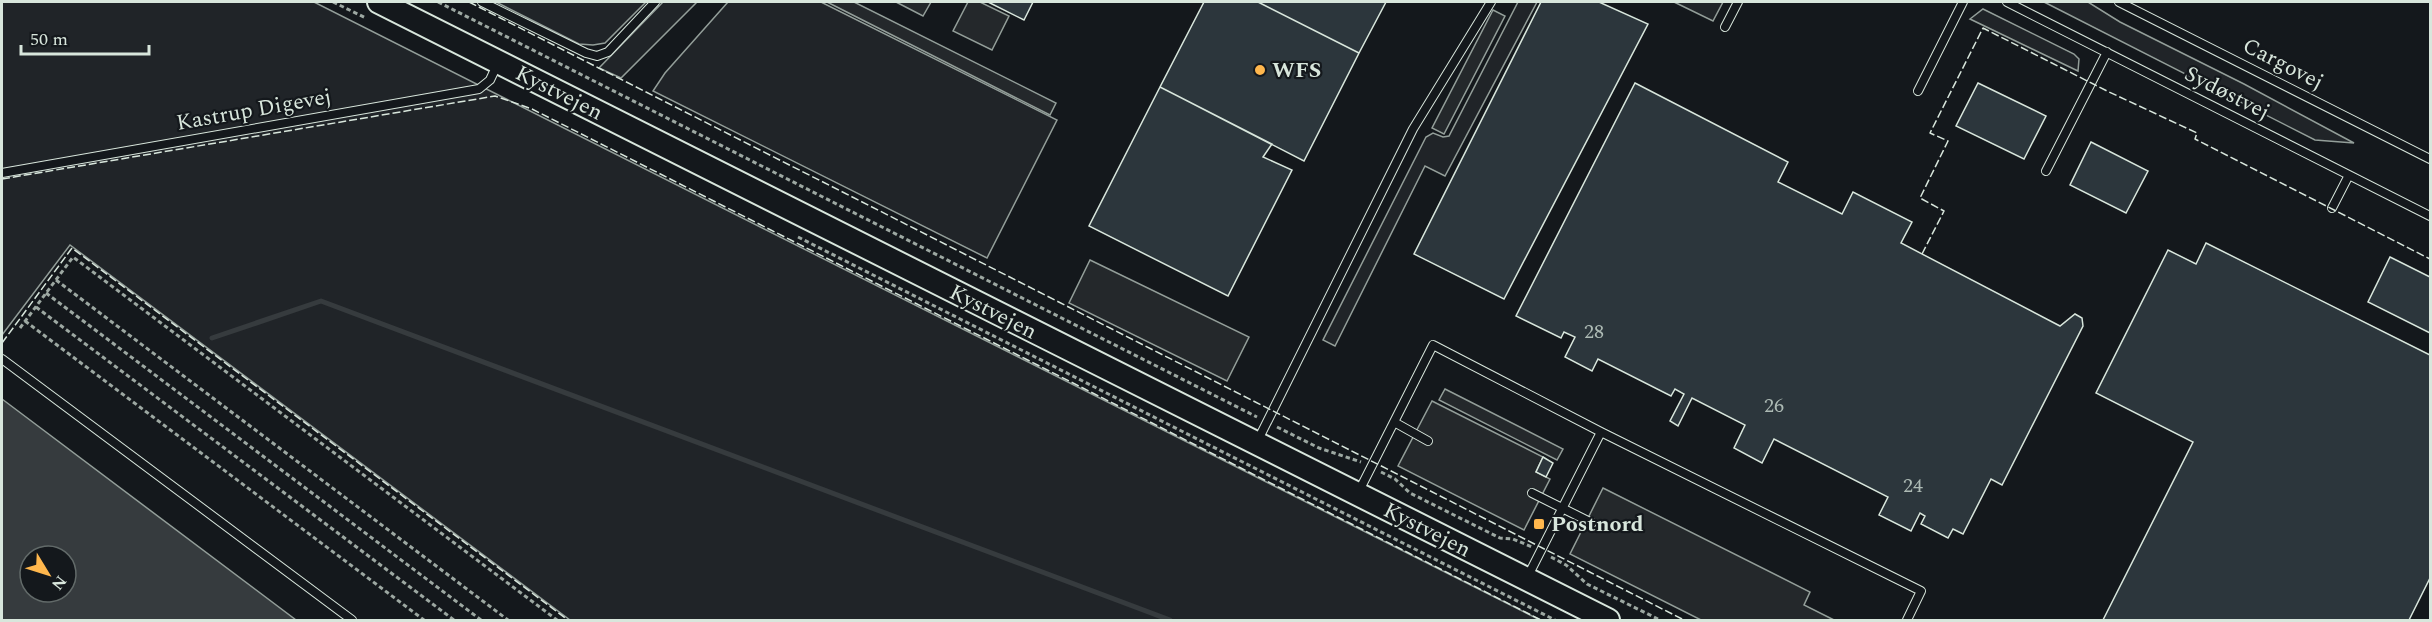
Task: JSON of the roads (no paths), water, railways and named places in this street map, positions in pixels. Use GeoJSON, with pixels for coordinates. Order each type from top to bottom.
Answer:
{"type":"FeatureCollection","features":[{"type":"Feature","properties":{"kind":"street","name":"Kystvejen"},"geometry":{"type":"LineString","coordinates":[[377,12],[498,62],[1608,621]]}},
{"type":"Feature","properties":{"kind":"lane"},"geometry":{"type":"LineString","coordinates":[[482,2],[586,53],[597,56],[608,52],[655,2]]}},
{"type":"Feature","properties":{"kind":"lane"},"geometry":{"type":"LineString","coordinates":[[1256,445],[1413,129],[1491,2]]}},
{"type":"Feature","properties":{"kind":"lane"},"geometry":{"type":"LineString","coordinates":[[1725,27],[1738,2]]}},
{"type":"Feature","properties":{"kind":"lane"},"geometry":{"type":"LineString","coordinates":[[1918,91],[1963,2]]}},
{"type":"Feature","properties":{"kind":"lane","name":"Sydøstvej"},"geometry":{"type":"LineString","coordinates":[[2007,2],[2430,217]]}},
{"type":"Feature","properties":{"kind":"lane","name":"Cargovej"},"geometry":{"type":"LineString","coordinates":[[2119,2],[2430,159]]}},
{"type":"Feature","properties":{"kind":"lane"},"geometry":{"type":"LineString","coordinates":[[2046,171],[2107,52]]}},
{"type":"Feature","properties":{"kind":"lane","name":"Kastrup Digevej"},"geometry":{"type":"LineString","coordinates":[[2,173],[479,88],[490,80],[498,62]]}},
{"type":"Feature","properties":{"kind":"lane"},"geometry":{"type":"LineString","coordinates":[[2332,208],[2349,175]]}},
{"type":"Feature","properties":{"kind":"lane"},"geometry":{"type":"LineString","coordinates":[[1357,495],[1433,345],[1601,432],[1921,591],[1907,621]]}},
{"type":"Feature","properties":{"kind":"lane"},"geometry":{"type":"LineString","coordinates":[[2,359],[352,621]]}},
{"type":"Feature","properties":{"kind":"lane"},"geometry":{"type":"LineString","coordinates":[[1394,422],[1428,441]]}},
{"type":"Feature","properties":{"kind":"lane"},"geometry":{"type":"LineString","coordinates":[[1526,579],[1542,552],[1601,432]]}},
{"type":"Feature","properties":{"kind":"lane"},"geometry":{"type":"LineString","coordinates":[[1532,493],[1592,523]]}},
{"type":"Feature","properties":{"kind":"waterway"},"geometry":{"type":"LineString","coordinates":[[212,338],[321,301],[1170,620]]}},
{"type":"Feature","properties":{"kind":"place","name":"WFS"},"geometry":{"type":"Point","coordinates":[1260,70]}},
{"type":"Feature","properties":{"kind":"place","name":"Postnord"},"geometry":{"type":"Point","coordinates":[1539,524]}}]}
